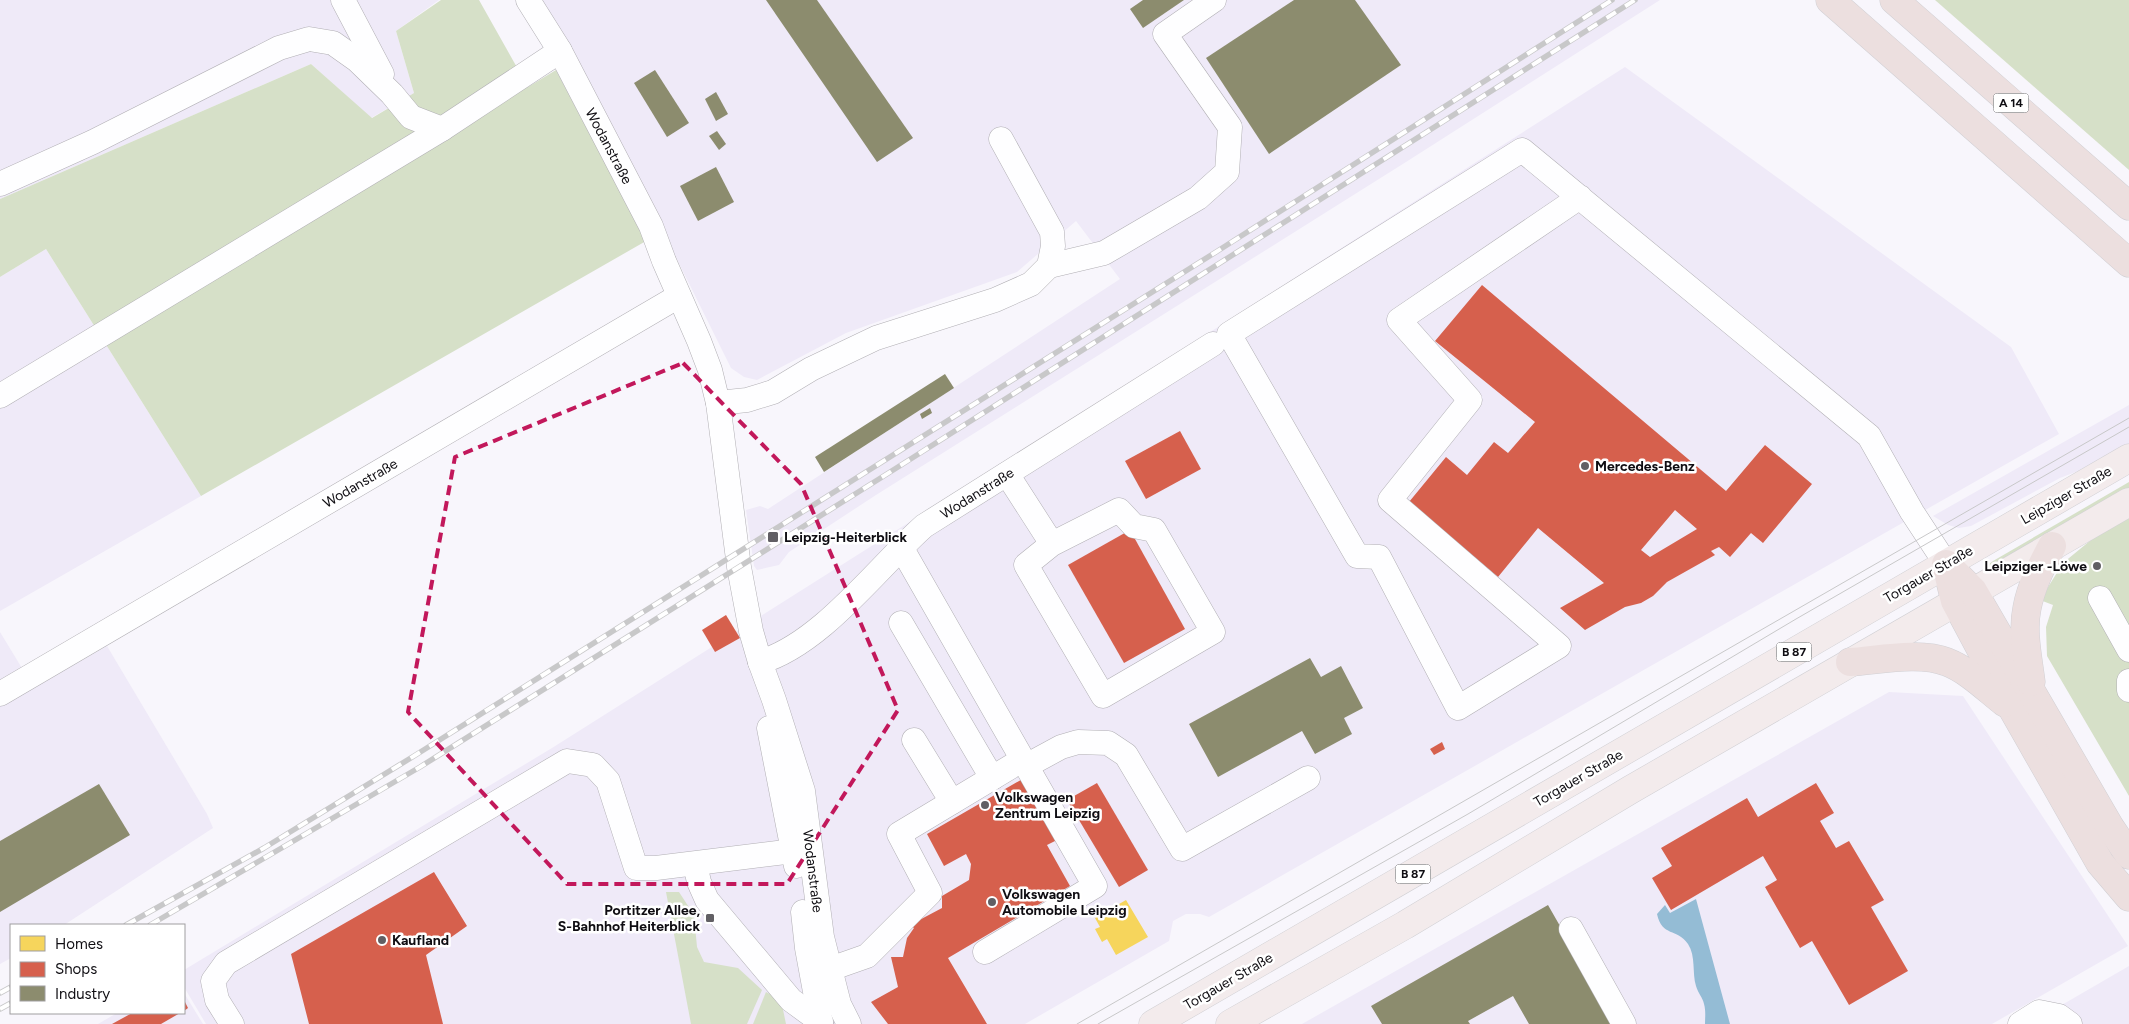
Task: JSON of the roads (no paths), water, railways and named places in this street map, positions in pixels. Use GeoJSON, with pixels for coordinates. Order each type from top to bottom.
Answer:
{"type":"FeatureCollection","features":[{"type":"Feature","properties":{"kind":"highway"},"geometry":{"type":"LineString","coordinates":[[1830,0],[2129,263]]}},
{"type":"Feature","properties":{"kind":"highway","name":"A 14"},"geometry":{"type":"LineString","coordinates":[[1894,0],[2129,206]]}},
{"type":"Feature","properties":{"kind":"highway"},"geometry":{"type":"LineString","coordinates":[[2022,700],[2027,606],[2042,564],[2052,546]]}},
{"type":"Feature","properties":{"kind":"highway"},"geometry":{"type":"LineString","coordinates":[[1946,564],[2022,700],[2100,864],[2129,897]]}},
{"type":"Feature","properties":{"kind":"highway"},"geometry":{"type":"LineString","coordinates":[[1850,662],[1918,657],[1949,662],[1975,679],[2022,700],[2129,856]]}},
{"type":"Feature","properties":{"kind":"main road","name":"Leipziger Straße"},"geometry":{"type":"LineString","coordinates":[[2003,532],[2129,458]]}},
{"type":"Feature","properties":{"kind":"main road","name":"B 87"},"geometry":{"type":"LineString","coordinates":[[1230,1024],[1405,925],[1638,785],[2129,502]]}},
{"type":"Feature","properties":{"kind":"main road","name":"Torgauer Straße"},"geometry":{"type":"LineString","coordinates":[[1153,1024],[2003,532]]}},
{"type":"Feature","properties":{"kind":"street"},"geometry":{"type":"LineString","coordinates":[[343,0],[392,94]]}},
{"type":"Feature","properties":{"kind":"street","name":"Wodanstraße"},"geometry":{"type":"LineString","coordinates":[[528,0],[560,50],[651,226],[710,370],[718,403],[739,567],[760,662],[764,704],[839,1004],[849,1024]]}},
{"type":"Feature","properties":{"kind":"street"},"geometry":{"type":"LineString","coordinates":[[718,403],[747,400],[773,392],[811,369],[876,338],[995,300],[1032,284],[1050,266],[1104,253],[1198,198],[1227,172],[1230,127],[1165,34],[1214,0]]}},
{"type":"Feature","properties":{"kind":"street"},"geometry":{"type":"LineString","coordinates":[[0,184],[93,142],[279,48],[308,39],[333,44],[357,60],[392,94],[411,117],[442,129]]}},
{"type":"Feature","properties":{"kind":"street"},"geometry":{"type":"LineString","coordinates":[[0,396],[442,129],[560,50]]}},
{"type":"Feature","properties":{"kind":"street"},"geometry":{"type":"LineString","coordinates":[[1001,139],[1052,232],[1053,246],[1050,266]]}},
{"type":"Feature","properties":{"kind":"street"},"geometry":{"type":"LineString","coordinates":[[1580,197],[1399,320],[1470,400],[1390,500],[1559,646],[1458,708],[1379,557],[1357,556],[1229,334],[1522,150],[1580,197],[1869,436],[1912,512],[1946,564]]}},
{"type":"Feature","properties":{"kind":"street","name":"Wodanstraße"},"geometry":{"type":"LineString","coordinates":[[0,694],[679,296]]}},
{"type":"Feature","properties":{"kind":"street","name":"Wodanstraße"},"geometry":{"type":"LineString","coordinates":[[760,662],[776,657],[806,638],[837,613],[924,526],[1213,344]]}},
{"type":"Feature","properties":{"kind":"street"},"geometry":{"type":"LineString","coordinates":[[1007,474],[1052,544]]}},
{"type":"Feature","properties":{"kind":"street"},"geometry":{"type":"LineString","coordinates":[[1120,510],[1134,526],[1154,530],[1214,632],[1103,696],[1026,565],[1052,544],[1120,510]]}},
{"type":"Feature","properties":{"kind":"street"},"geometry":{"type":"LineString","coordinates":[[901,547],[1095,886],[985,952]]}},
{"type":"Feature","properties":{"kind":"street"},"geometry":{"type":"LineString","coordinates":[[2100,598],[2129,650]]}},
{"type":"Feature","properties":{"kind":"street"},"geometry":{"type":"LineString","coordinates":[[901,623],[992,778]]}},
{"type":"Feature","properties":{"kind":"street"},"geometry":{"type":"LineString","coordinates":[[2129,681],[2129,690]]}},
{"type":"Feature","properties":{"kind":"street"},"geometry":{"type":"LineString","coordinates":[[914,740],[952,802]]}},
{"type":"Feature","properties":{"kind":"street"},"geometry":{"type":"LineString","coordinates":[[830,969],[867,956],[930,893],[900,834],[992,778],[1061,747],[1078,742],[1108,743],[1126,755],[1182,849],[1308,778]]}},
{"type":"Feature","properties":{"kind":"street"},"geometry":{"type":"LineString","coordinates":[[232,1024],[217,1000],[213,980],[226,963],[566,760],[593,765],[608,781],[636,868],[695,864],[802,850]]}},
{"type":"Feature","properties":{"kind":"street","name":"Wodanstraße"},"geometry":{"type":"LineString","coordinates":[[802,850],[807,948],[821,1023]]}},
{"type":"Feature","properties":{"kind":"street"},"geometry":{"type":"LineString","coordinates":[[695,864],[699,882],[707,900],[791,1000],[821,1023]]}},
{"type":"Feature","properties":{"kind":"street"},"geometry":{"type":"LineString","coordinates":[[1571,929],[1624,1024]]}},
{"type":"Feature","properties":{"kind":"street"},"geometry":{"type":"LineString","coordinates":[[2020,1024],[2039,1012],[2059,1016],[2070,1024]]}},
{"type":"Feature","properties":{"kind":"water"},"geometry":{"type":"Polygon","coordinates":[[[1696,899],[1730,1024],[1705,1024],[1705,1007],[1696,986],[1693,959],[1688,944],[1684,939],[1662,926],[1657,914],[1665,905],[1670,913],[1696,899]]]}},
{"type":"Feature","properties":{"kind":"tram line"},"geometry":{"type":"LineString","coordinates":[[1077,1024],[2129,418]]}},
{"type":"Feature","properties":{"kind":"tram line"},"geometry":{"type":"LineString","coordinates":[[1098,1024],[1468,814],[1796,619],[2129,427]]}},
{"type":"Feature","properties":{"kind":"railway"},"geometry":{"type":"LineString","coordinates":[[128,924],[264,848],[414,756],[1216,252],[1612,0]]}},
{"type":"Feature","properties":{"kind":"railway"},"geometry":{"type":"LineString","coordinates":[[152,924],[420,767],[1635,0]]}},
{"type":"Feature","properties":{"kind":"railway"},"geometry":{"type":"LineString","coordinates":[[0,993],[10,988]]}},
{"type":"Feature","properties":{"kind":"railway"},"geometry":{"type":"LineString","coordinates":[[0,1009],[10,1004]]}},
{"type":"Feature","properties":{"kind":"place","name":"Mercedes-Benz"},"geometry":{"type":"Point","coordinates":[1585,466]}},
{"type":"Feature","properties":{"kind":"place","name":"Leipzig-Heiterblick"},"geometry":{"type":"Point","coordinates":[773,537]}},
{"type":"Feature","properties":{"kind":"place","name":"Leipziger -Löwe"},"geometry":{"type":"Point","coordinates":[2097,566]}},
{"type":"Feature","properties":{"kind":"place","name":"Volkswagen Zentrum Leipzig"},"geometry":{"type":"Point","coordinates":[985,805]}},
{"type":"Feature","properties":{"kind":"place","name":"Volkswagen Automobile Leipzig"},"geometry":{"type":"Point","coordinates":[992,902]}},
{"type":"Feature","properties":{"kind":"place","name":"Portitzer Allee, S-Bahnhof Heiterblick"},"geometry":{"type":"Point","coordinates":[710,918]}},
{"type":"Feature","properties":{"kind":"place","name":"Kaufland"},"geometry":{"type":"Point","coordinates":[382,940]}}]}
